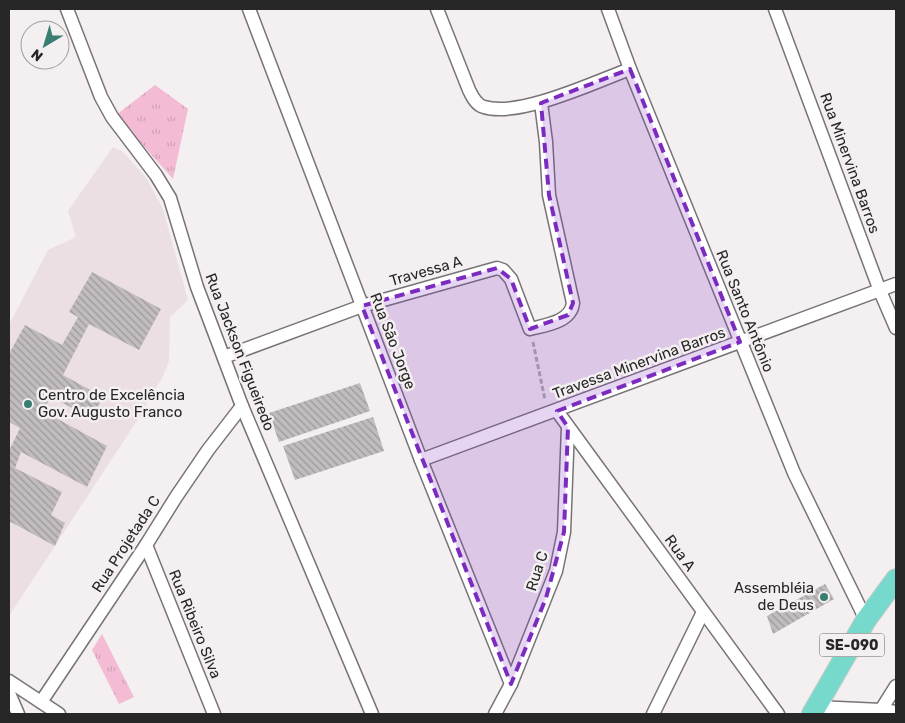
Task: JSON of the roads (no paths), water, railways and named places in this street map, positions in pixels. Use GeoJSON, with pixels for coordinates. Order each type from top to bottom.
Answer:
{"type":"FeatureCollection","features":[{"type":"Feature","properties":{"kind":"main road","name":"SE-090"},"geometry":{"type":"LineString","coordinates":[[814,710],[866,620],[896,579]]}},
{"type":"Feature","properties":{"kind":"street","name":"Rua Jackson Figueiredo"},"geometry":{"type":"LineString","coordinates":[[67,9],[104,104],[156,175],[170,198],[197,287],[242,406],[372,714]]}},
{"type":"Feature","properties":{"kind":"street","name":"Rua São Jorge"},"geometry":{"type":"LineString","coordinates":[[248,9],[421,460],[511,684]]}},
{"type":"Feature","properties":{"kind":"street"},"geometry":{"type":"LineString","coordinates":[[436,9],[469,90],[476,101],[482,106],[507,108],[541,102],[630,69]]}},
{"type":"Feature","properties":{"kind":"street","name":"Rua Santo Antônio"},"geometry":{"type":"LineString","coordinates":[[608,9],[630,69],[794,473],[866,620]]}},
{"type":"Feature","properties":{"kind":"street","name":"Rua Minervina Barros"},"geometry":{"type":"LineString","coordinates":[[775,9],[880,291],[896,328]]}},
{"type":"Feature","properties":{"kind":"street","name":"Travessa A"},"geometry":{"type":"LineString","coordinates":[[224,357],[362,306],[497,268],[503,270],[511,279],[530,329],[560,320],[568,315],[573,303],[549,195],[546,142],[541,102]]}},
{"type":"Feature","properties":{"kind":"street","name":"Travessa Minervina Barros"},"geometry":{"type":"LineString","coordinates":[[421,460],[896,284]]}},
{"type":"Feature","properties":{"kind":"street","name":"Rua Projetada C"},"geometry":{"type":"LineString","coordinates":[[41,702],[176,497],[208,450],[242,406]]}},
{"type":"Feature","properties":{"kind":"street","name":"Rua A"},"geometry":{"type":"LineString","coordinates":[[557,411],[778,714]]}},
{"type":"Feature","properties":{"kind":"street","name":"Rua C"},"geometry":{"type":"LineString","coordinates":[[494,714],[511,684],[553,580],[565,526],[568,428]]}},
{"type":"Feature","properties":{"kind":"street","name":"Rua Ribeiro Silva"},"geometry":{"type":"LineString","coordinates":[[146,545],[214,714]]}},
{"type":"Feature","properties":{"kind":"street"},"geometry":{"type":"LineString","coordinates":[[654,714],[703,612]]}},
{"type":"Feature","properties":{"kind":"street"},"geometry":{"type":"LineString","coordinates":[[9,681],[59,714]]}},
{"type":"Feature","properties":{"kind":"street"},"geometry":{"type":"LineString","coordinates":[[881,710],[896,686]]}},
{"type":"Feature","properties":{"kind":"street"},"geometry":{"type":"LineString","coordinates":[[9,693],[18,714]]}},
{"type":"Feature","properties":{"kind":"street"},"geometry":{"type":"LineString","coordinates":[[814,710],[881,710],[896,712]]}},
{"type":"Feature","properties":{"kind":"place","name":"Centro de Excelência Gov. Augusto Franco"},"geometry":{"type":"Point","coordinates":[28,404]}},
{"type":"Feature","properties":{"kind":"place","name":"Assembléia de Deus"},"geometry":{"type":"Point","coordinates":[824,597]}}]}
